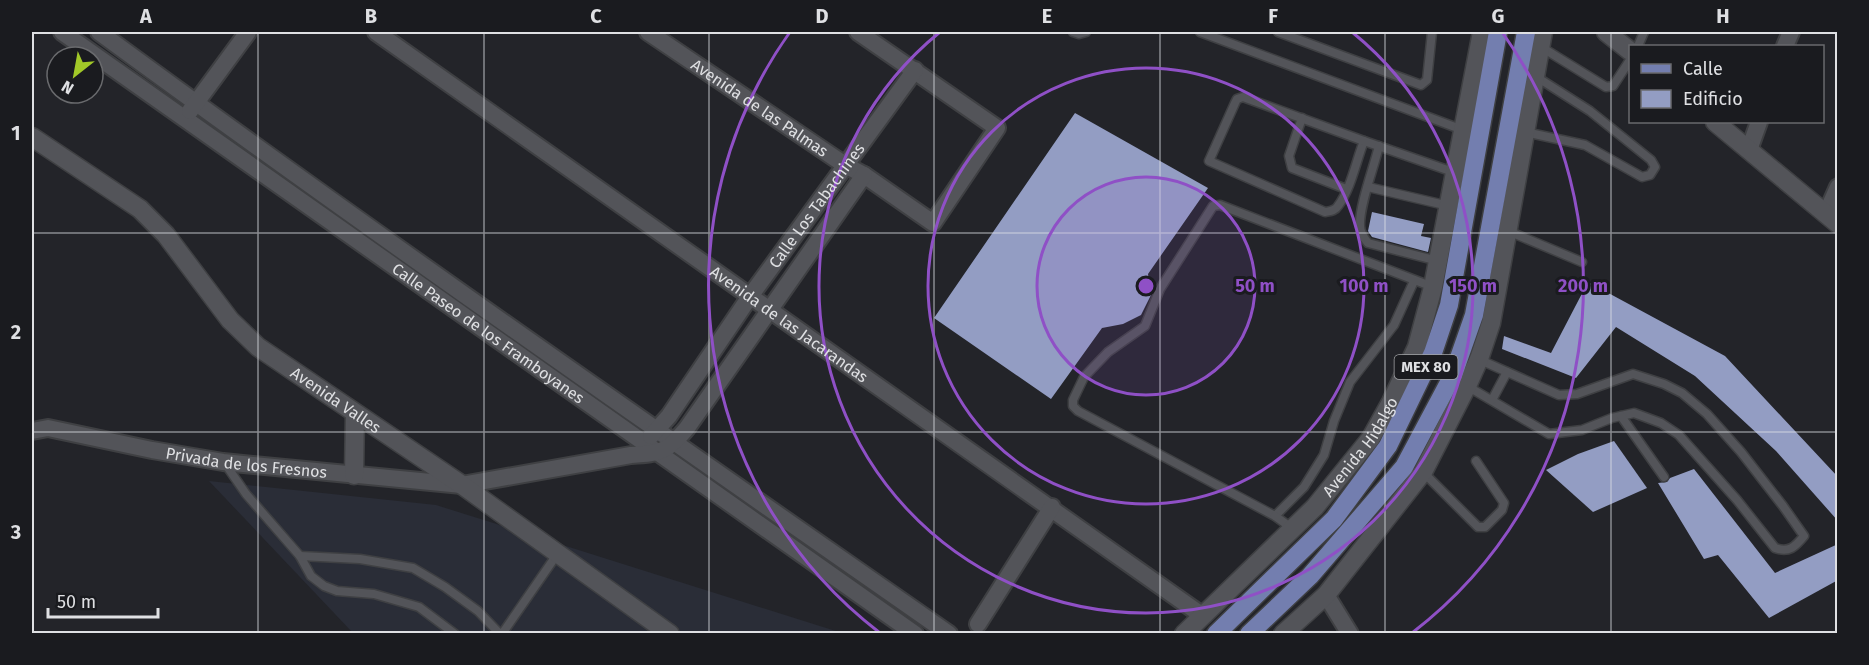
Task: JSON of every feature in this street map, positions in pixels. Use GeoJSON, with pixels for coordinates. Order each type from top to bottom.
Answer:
{"type":"FeatureCollection","features":[{"type":"Feature","properties":{"kind":"main road","name":"MEX 80"},"geometry":{"type":"LineString","coordinates":[[1216,633],[1334,519],[1388,446],[1425,350],[1449,305],[1498,32]]}},
{"type":"Feature","properties":{"kind":"main road","name":"MEX 80"},"geometry":{"type":"LineString","coordinates":[[1249,633],[1310,576],[1404,467],[1453,375],[1474,315],[1526,32]]}},
{"type":"Feature","properties":{"kind":"street","name":"Calle Paseo de los Framboyanes"},"geometry":{"type":"LineString","coordinates":[[62,32],[915,633]]}},
{"type":"Feature","properties":{"kind":"street","name":"Calle Paseo de los Framboyanes"},"geometry":{"type":"LineString","coordinates":[[99,32],[658,430],[949,633]]}},
{"type":"Feature","properties":{"kind":"street"},"geometry":{"type":"LineString","coordinates":[[185,117],[248,32]]}},
{"type":"Feature","properties":{"kind":"street","name":"Avenida de las Jacarandas"},"geometry":{"type":"LineString","coordinates":[[376,32],[1052,507],[1203,616]]}},
{"type":"Feature","properties":{"kind":"street","name":"Avenida de las Palmas"},"geometry":{"type":"LineString","coordinates":[[648,32],[933,223],[997,128],[915,70]]}},
{"type":"Feature","properties":{"kind":"street"},"geometry":{"type":"LineString","coordinates":[[858,32],[915,70]]}},
{"type":"Feature","properties":{"kind":"street","name":"Avenida Hidalgo"},"geometry":{"type":"LineString","coordinates":[[1184,633],[1315,507],[1371,438],[1425,350],[1433,287],[1482,32]]}},
{"type":"Feature","properties":{"kind":"street"},"geometry":{"type":"LineString","coordinates":[[1606,32],[1629,50]]}},
{"type":"Feature","properties":{"kind":"street"},"geometry":{"type":"LineString","coordinates":[[1283,633],[1326,595],[1423,472],[1479,359],[1491,323],[1542,39]]}},
{"type":"Feature","properties":{"kind":"street","name":"Calle Los Tabachines"},"geometry":{"type":"LineString","coordinates":[[631,455],[658,430],[751,295],[915,70]]}},
{"type":"Feature","properties":{"kind":"street"},"geometry":{"type":"LineString","coordinates":[[1716,123],[1832,219],[1838,187]]}},
{"type":"Feature","properties":{"kind":"street"},"geometry":{"type":"LineString","coordinates":[[1749,150],[1759,123]]}},
{"type":"Feature","properties":{"kind":"street","name":"Avenida Valles"},"geometry":{"type":"LineString","coordinates":[[32,137],[140,209],[166,235],[230,320],[258,347],[462,485],[667,633]]}},
{"type":"Feature","properties":{"kind":"street","name":"Calle Los Tabachines"},"geometry":{"type":"LineString","coordinates":[[659,453],[675,442],[687,428],[864,175]]}},
{"type":"Feature","properties":{"kind":"street"},"geometry":{"type":"LineString","coordinates":[[354,475],[355,413]]}},
{"type":"Feature","properties":{"kind":"street","name":"Privada de los Fresnos"},"geometry":{"type":"LineString","coordinates":[[32,431],[48,428],[223,462],[462,485]]}},
{"type":"Feature","properties":{"kind":"street"},"geometry":{"type":"LineString","coordinates":[[462,485],[631,455],[659,453]]}},
{"type":"Feature","properties":{"kind":"street"},"geometry":{"type":"LineString","coordinates":[[978,624],[1052,507]]}},
{"type":"Feature","properties":{"kind":"street"},"geometry":{"type":"LineString","coordinates":[[1326,595],[1350,633]]}},
{"type":"Feature","properties":{"kind":"lane"},"geometry":{"type":"LineString","coordinates":[[1073,32],[1080,34],[1086,32]]}},
{"type":"Feature","properties":{"kind":"lane"},"geometry":{"type":"LineString","coordinates":[[1206,32],[1464,131]]}},
{"type":"Feature","properties":{"kind":"lane"},"geometry":{"type":"LineString","coordinates":[[1278,32],[1421,85],[1427,80],[1432,32]]}},
{"type":"Feature","properties":{"kind":"lane"},"geometry":{"type":"LineString","coordinates":[[1542,39],[1606,87],[1612,86],[1629,61]]}},
{"type":"Feature","properties":{"kind":"lane"},"geometry":{"type":"LineString","coordinates":[[1525,132],[1585,144],[1642,177],[1650,175],[1655,167],[1651,160],[1590,111],[1535,76]]}},
{"type":"Feature","properties":{"kind":"lane"},"geometry":{"type":"LineString","coordinates":[[1364,141],[1346,189],[1333,211],[1325,212],[1209,161],[1237,99],[1243,97],[1456,173]]}},
{"type":"Feature","properties":{"kind":"lane"},"geometry":{"type":"LineString","coordinates":[[1302,118],[1289,156],[1292,168],[1346,189]]}},
{"type":"Feature","properties":{"kind":"lane"},"geometry":{"type":"LineString","coordinates":[[1379,146],[1360,226],[1362,236],[1368,243],[1439,261]]}},
{"type":"Feature","properties":{"kind":"lane"},"geometry":{"type":"LineString","coordinates":[[1368,187],[1450,206]]}},
{"type":"Feature","properties":{"kind":"lane"},"geometry":{"type":"LineString","coordinates":[[1293,529],[1275,516],[1078,411],[1073,406],[1073,400],[1083,377],[1108,352],[1145,326],[1160,289],[1213,206],[1220,205],[1433,287]]}},
{"type":"Feature","properties":{"kind":"lane"},"geometry":{"type":"LineString","coordinates":[[1508,231],[1582,262]]}},
{"type":"Feature","properties":{"kind":"lane"},"geometry":{"type":"LineString","coordinates":[[1275,516],[1304,487],[1324,455],[1334,421],[1350,382],[1394,325],[1414,281]]}},
{"type":"Feature","properties":{"kind":"lane"},"geometry":{"type":"LineString","coordinates":[[1461,351],[1558,395],[1577,394],[1633,374],[1664,384],[1682,393],[1707,414],[1741,452],[1804,536],[1795,547],[1784,551],[1775,548],[1737,500],[1679,435],[1661,423],[1634,413],[1582,430],[1549,434],[1467,386]]}},
{"type":"Feature","properties":{"kind":"lane"},"geometry":{"type":"LineString","coordinates":[[1492,400],[1506,372]]}},
{"type":"Feature","properties":{"kind":"lane"},"geometry":{"type":"LineString","coordinates":[[1621,416],[1664,477]]}},
{"type":"Feature","properties":{"kind":"lane"},"geometry":{"type":"LineString","coordinates":[[1423,472],[1478,527],[1485,527],[1502,510],[1504,503],[1476,461]]}},
{"type":"Feature","properties":{"kind":"lane"},"geometry":{"type":"LineString","coordinates":[[223,462],[246,494],[300,556],[311,576],[324,586],[337,591],[374,594],[419,607],[455,633]]}},
{"type":"Feature","properties":{"kind":"lane"},"geometry":{"type":"LineString","coordinates":[[300,556],[360,559],[413,568],[445,586],[478,610],[501,633],[558,554]]}},
{"type":"Feature","properties":{"kind":"shaded area"},"geometry":{"type":"Polygon","coordinates":[[[209,481],[436,505],[842,633],[353,633],[209,481]]]}},
{"type":"Feature","properties":{"kind":"building"},"geometry":{"type":"Polygon","coordinates":[[[1075,113],[1208,188],[1148,274],[1151,295],[1141,315],[1123,324],[1102,328],[1051,399],[934,318],[1075,113]]]}},
{"type":"Feature","properties":{"kind":"building"},"geometry":{"type":"Polygon","coordinates":[[[1372,212],[1424,224],[1421,236],[1431,238],[1428,252],[1372,237],[1368,231],[1372,212]]]}},
{"type":"Feature","properties":{"kind":"building"},"geometry":{"type":"Polygon","coordinates":[[[1588,282],[1725,356],[1838,477],[1838,521],[1776,451],[1695,376],[1616,327],[1576,378],[1502,349],[1504,336],[1551,353],[1588,282]]]}},
{"type":"Feature","properties":{"kind":"building"},"geometry":{"type":"Polygon","coordinates":[[[1614,441],[1647,488],[1593,512],[1546,470],[1578,454],[1614,441]]]}},
{"type":"Feature","properties":{"kind":"building"},"geometry":{"type":"Polygon","coordinates":[[[1694,469],[1775,573],[1838,544],[1838,580],[1769,618],[1718,555],[1704,559],[1658,483],[1667,482],[1670,478],[1694,469]]]}}]}
